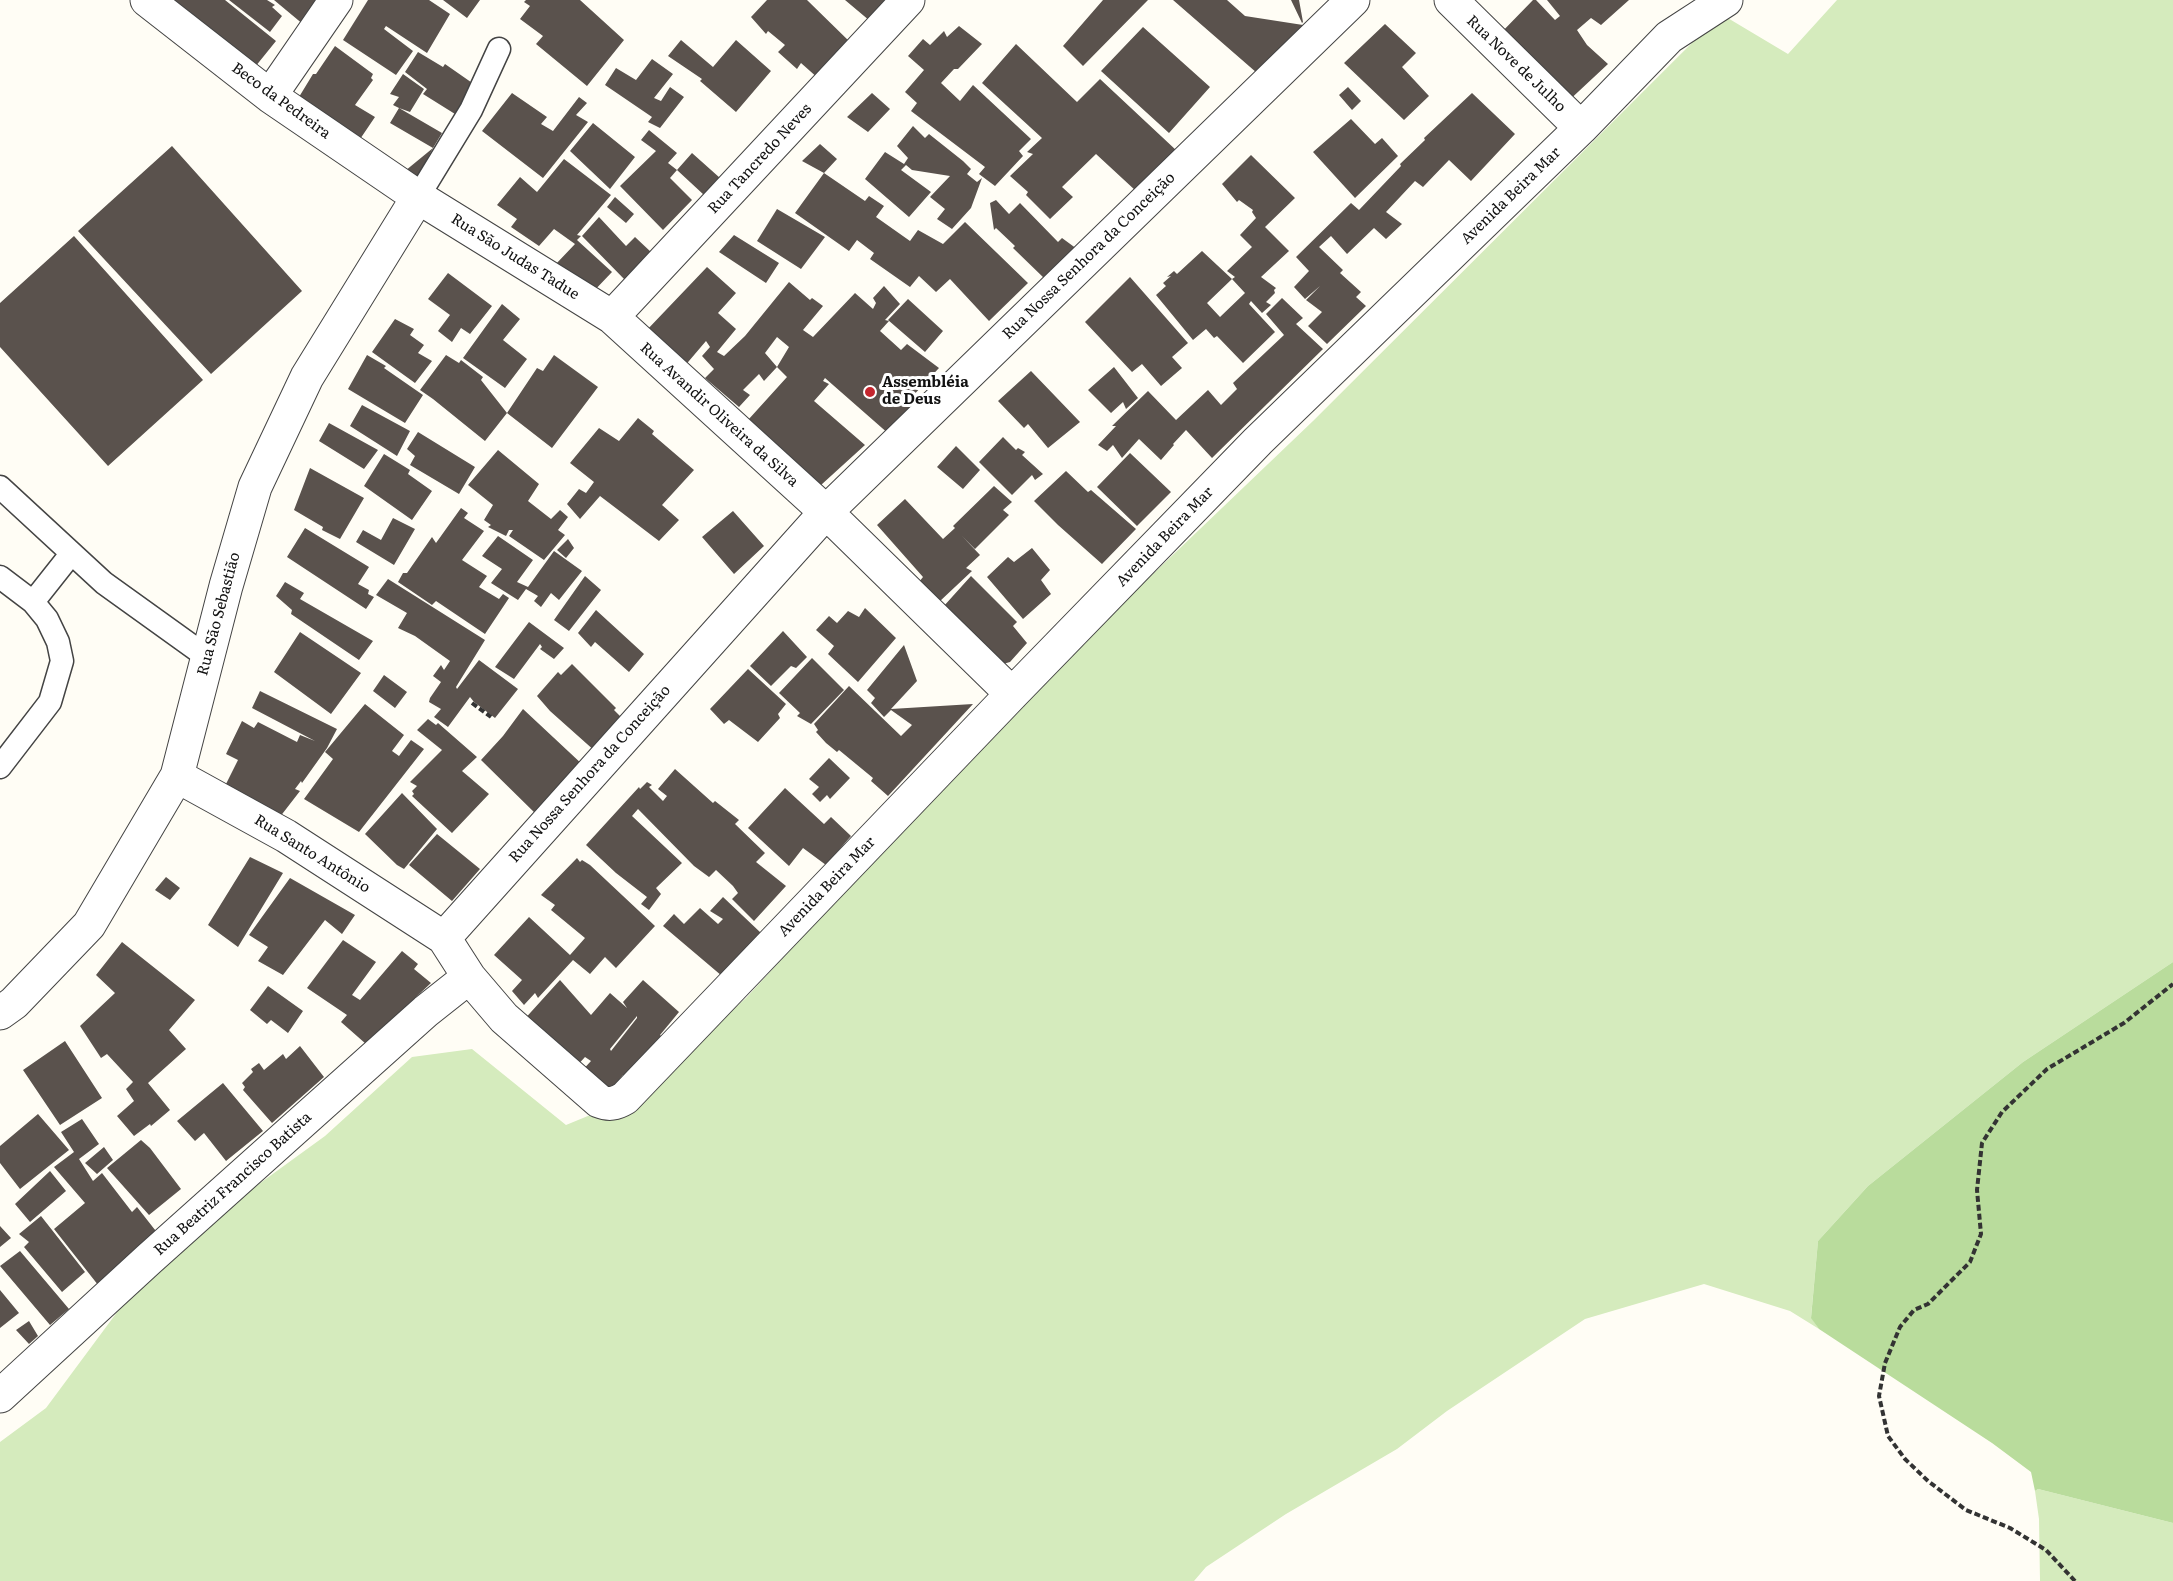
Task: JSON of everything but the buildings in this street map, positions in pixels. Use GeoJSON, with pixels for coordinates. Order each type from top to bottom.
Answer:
{"type":"FeatureCollection","features":[{"type":"Feature","properties":{"kind":"street","name":"Beco da Pedreira"},"geometry":{"type":"LineString","coordinates":[[147,0],[270,96],[418,197]]}},
{"type":"Feature","properties":{"kind":"street"},"geometry":{"type":"LineString","coordinates":[[270,96],[336,0]]}},
{"type":"Feature","properties":{"kind":"street","name":"Rua Tancredo Neves"},"geometry":{"type":"LineString","coordinates":[[612,317],[908,0]]}},
{"type":"Feature","properties":{"kind":"street","name":"Rua Nossa Senhora da Conceição"},"geometry":{"type":"LineString","coordinates":[[444,938],[826,512],[1353,0]]}},
{"type":"Feature","properties":{"kind":"street","name":"Rua Nove de Julho"},"geometry":{"type":"LineString","coordinates":[[1451,0],[1581,128]]}},
{"type":"Feature","properties":{"kind":"street","name":"Avenida Beira Mar"},"geometry":{"type":"LineString","coordinates":[[469,976],[504,1018],[599,1101],[608,1105],[625,1098],[1258,441],[1581,128],[1668,37],[1726,0]]}},
{"type":"Feature","properties":{"kind":"street","name":"Rua São Judas Tadue"},"geometry":{"type":"LineString","coordinates":[[418,197],[612,317]]}},
{"type":"Feature","properties":{"kind":"street","name":"Rua São Sebastião"},"geometry":{"type":"LineString","coordinates":[[0,1013],[14,1003],[89,925],[177,776],[207,657],[255,487],[307,377],[418,197]]}},
{"type":"Feature","properties":{"kind":"street","name":"Rua Avandir Oliveira da Silva"},"geometry":{"type":"LineString","coordinates":[[612,317],[826,512],[1012,694]]}},
{"type":"Feature","properties":{"kind":"street","name":"Rua Santo Antônio"},"geometry":{"type":"LineString","coordinates":[[177,776],[286,836],[444,938]]}},
{"type":"Feature","properties":{"kind":"street"},"geometry":{"type":"LineString","coordinates":[[444,938],[469,976]]}},
{"type":"Feature","properties":{"kind":"street","name":"Rua Beatriz Francisco Batista"},"geometry":{"type":"LineString","coordinates":[[0,1396],[149,1259],[426,1011],[469,976]]}},
{"type":"Feature","properties":{"kind":"lane"},"geometry":{"type":"LineString","coordinates":[[418,197],[471,110],[499,49]]}},
{"type":"Feature","properties":{"kind":"lane"},"geometry":{"type":"LineString","coordinates":[[0,487],[104,583],[207,657]]}},
{"type":"Feature","properties":{"kind":"lane"},"geometry":{"type":"LineString","coordinates":[[33,602],[71,554]]}},
{"type":"Feature","properties":{"kind":"lane"},"geometry":{"type":"LineString","coordinates":[[0,577],[33,602],[47,619],[58,642],[62,661],[50,702],[0,767]]}},
{"type":"Feature","properties":{"kind":"path"},"geometry":{"type":"LineString","coordinates":[[472,703],[491,717]]}},
{"type":"Feature","properties":{"kind":"path"},"geometry":{"type":"LineString","coordinates":[[2075,1581],[2046,1550],[2010,1528],[1966,1509],[1928,1481],[1905,1459],[1888,1436],[1879,1396],[1885,1363],[1900,1327],[1914,1310],[1928,1304],[1970,1262],[1981,1234],[1977,1190],[1982,1143],[2002,1112],[2047,1070],[2124,1023],[2173,984]]}},
{"type":"Feature","properties":{"kind":"green space"},"geometry":{"type":"Polygon","coordinates":[[[1837,0],[2173,0],[2173,962],[2023,1062],[1868,1186],[1818,1241],[1811,1317],[1819,1329],[1790,1311],[1704,1284],[1585,1319],[1447,1411],[1397,1449],[1286,1514],[1206,1567],[1194,1581],[0,1581],[0,1442],[46,1408],[132,1292],[230,1205],[325,1136],[412,1057],[472,1049],[566,1125],[634,1097],[746,998],[812,926],[884,831],[1313,421],[1721,14],[1788,54],[1837,0]]]}},
{"type":"Feature","properties":{"kind":"green space"},"geometry":{"type":"Polygon","coordinates":[[[2173,962],[2173,1523],[2038,1489],[2035,1491],[2031,1472],[1992,1443],[1819,1329],[1811,1318],[1818,1241],[1868,1186],[2023,1062],[2173,962]]]}},
{"type":"Feature","properties":{"kind":"green space"},"geometry":{"type":"Polygon","coordinates":[[[2038,1489],[2173,1523],[2173,1581],[2040,1581],[2039,1519],[2035,1491],[2038,1489]]]}},
{"type":"Feature","properties":{"kind":"place","name":"Assembléia de Deus"},"geometry":{"type":"Point","coordinates":[870,392]}}]}
